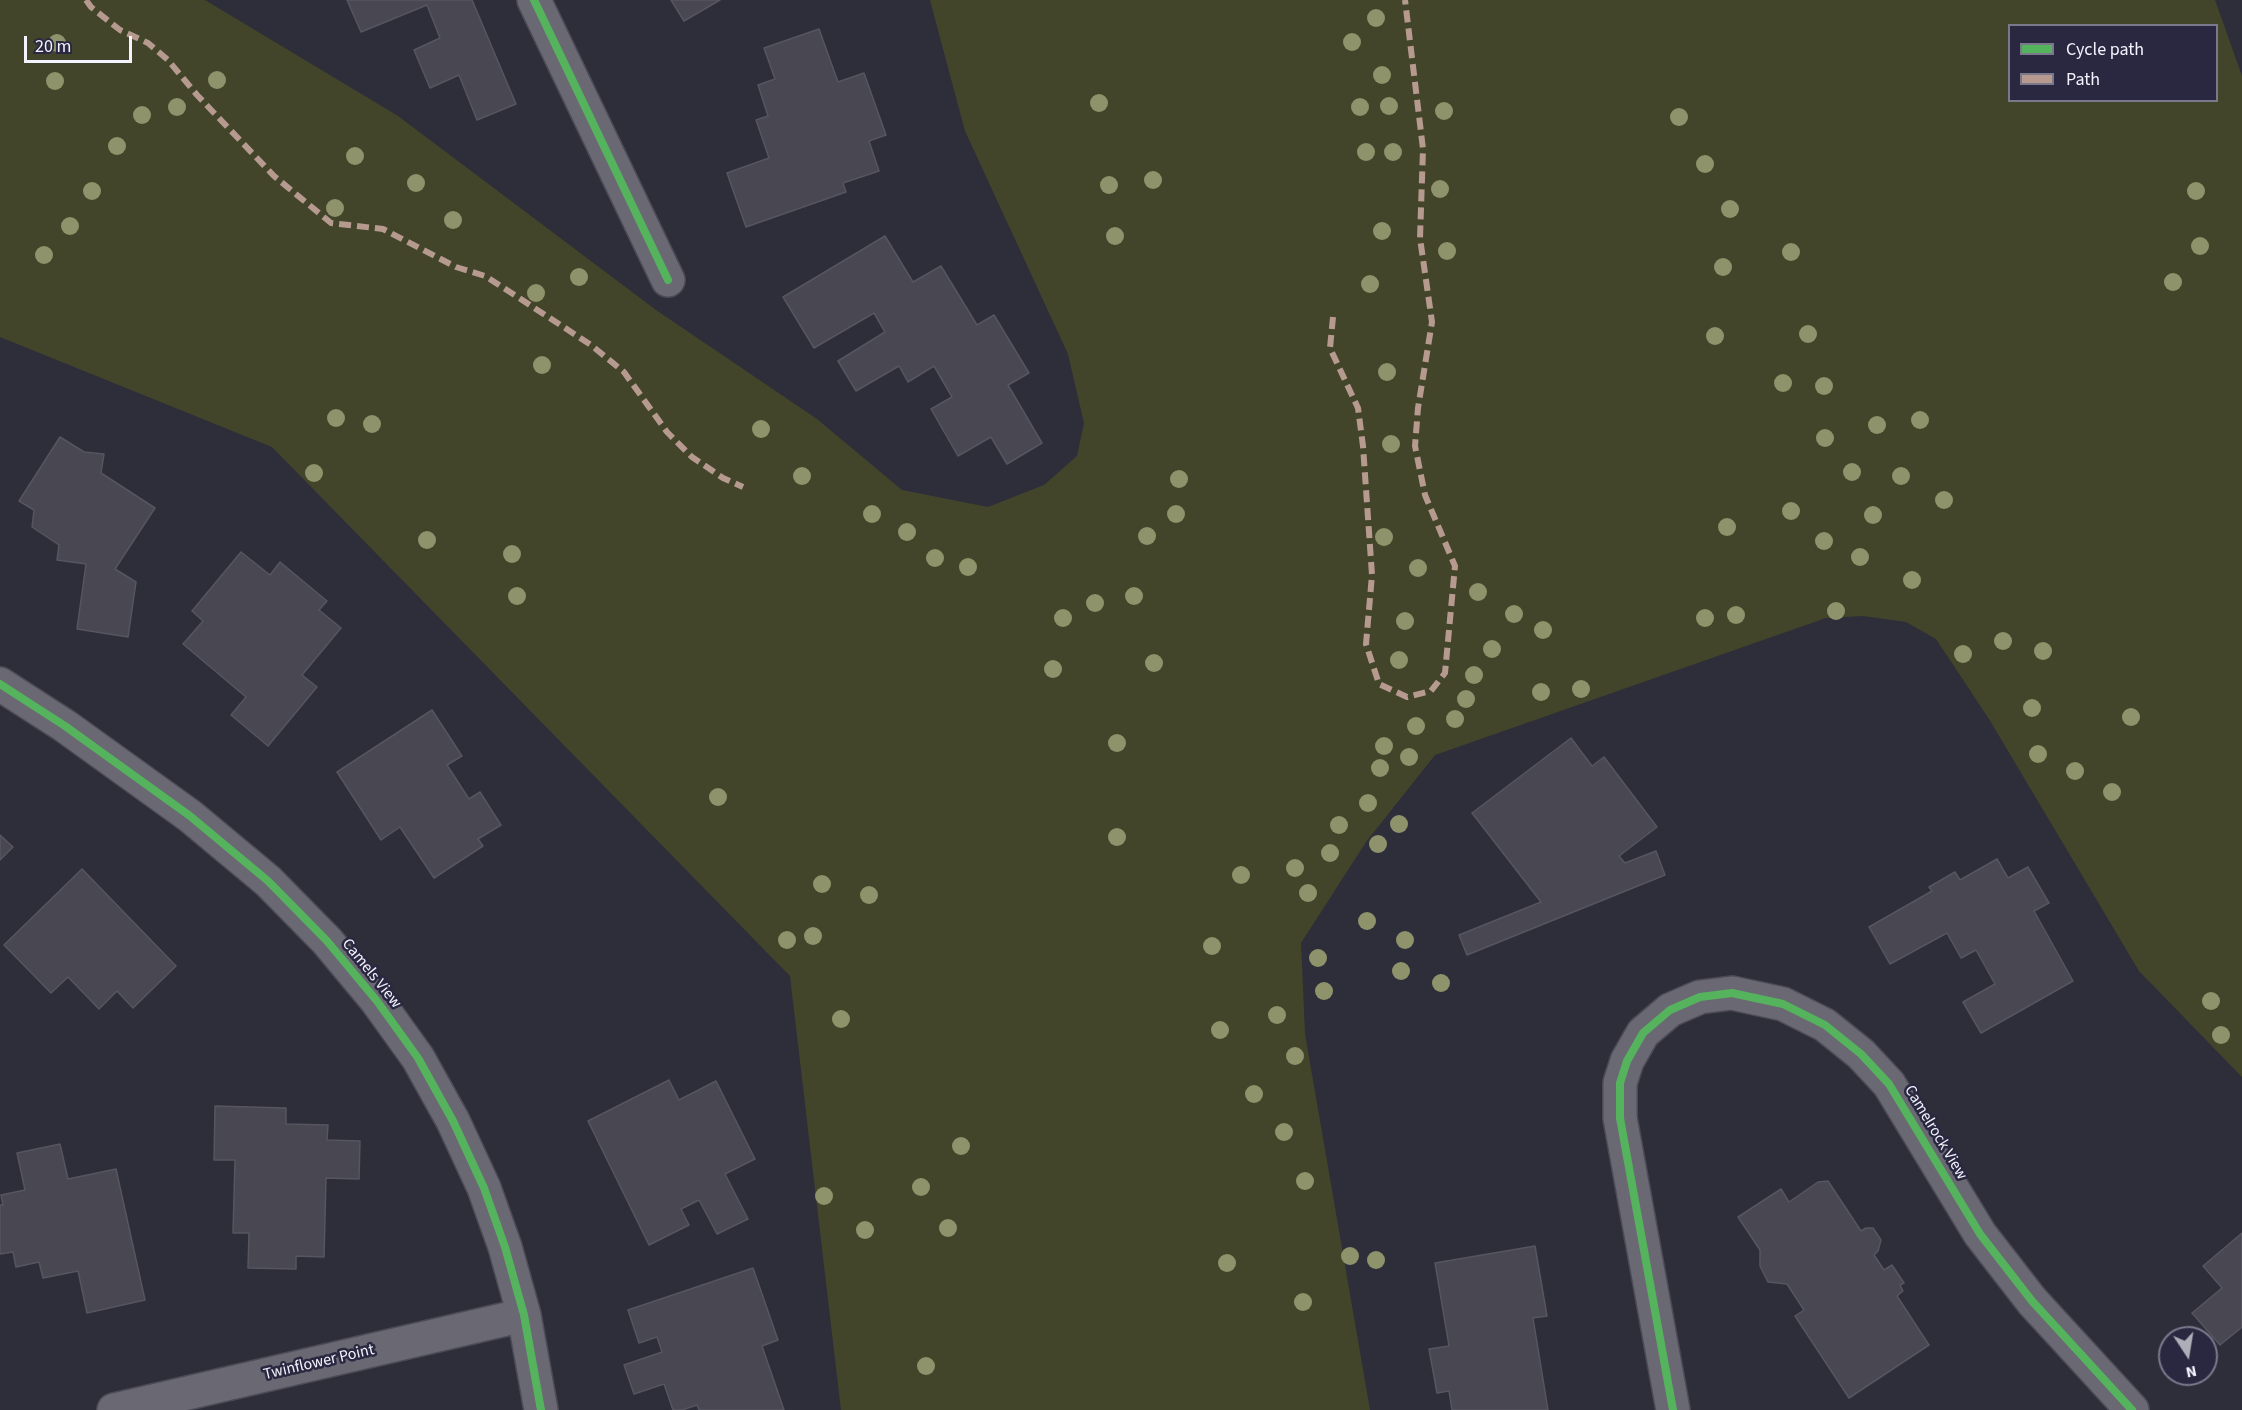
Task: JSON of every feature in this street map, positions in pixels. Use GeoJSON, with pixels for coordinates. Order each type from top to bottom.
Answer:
{"type":"FeatureCollection","features":[{"type":"Feature","properties":{"kind":"street"},"geometry":{"type":"LineString","coordinates":[[534,0],[668,280]]}},
{"type":"Feature","properties":{"kind":"street","name":"Camels View"},"geometry":{"type":"LineString","coordinates":[[0,684],[65,726],[190,816],[268,882],[320,934],[378,1001],[418,1058],[453,1121],[484,1188],[505,1247],[524,1315],[541,1410]]}},
{"type":"Feature","properties":{"kind":"street","name":"Camelrock View"},"geometry":{"type":"LineString","coordinates":[[1673,1410],[1620,1119],[1620,1083],[1627,1061],[1643,1033],[1670,1010],[1700,997],[1732,993],[1783,1004],[1825,1025],[1861,1054],[1889,1084],[1980,1234],[2032,1301],[2132,1410]]}},
{"type":"Feature","properties":{"kind":"street","name":"Twinflower Point"},"geometry":{"type":"LineString","coordinates":[[114,1410],[524,1315]]}},
{"type":"Feature","properties":{"kind":"green space"},"geometry":{"type":"Polygon","coordinates":[[[0,0],[205,0],[398,116],[656,310],[817,419],[902,490],[988,507],[1044,485],[1077,456],[1084,423],[1068,354],[965,131],[930,0],[2215,0],[2242,76],[2242,1077],[2139,971],[1989,719],[1936,639],[1906,622],[1863,616],[1826,618],[1435,755],[1366,842],[1301,943],[1305,1034],[1370,1410],[841,1410],[790,976],[272,447],[0,337],[0,0]]]}},
{"type":"Feature","properties":{"kind":"building"},"geometry":{"type":"Polygon","coordinates":[[[347,0],[472,0],[516,104],[477,120],[459,75],[430,88],[414,50],[440,38],[427,5],[361,32],[347,0]]]}},
{"type":"Feature","properties":{"kind":"building"},"geometry":{"type":"Polygon","coordinates":[[[671,0],[720,0],[684,21],[671,0]]]}},
{"type":"Feature","properties":{"kind":"building"},"geometry":{"type":"Polygon","coordinates":[[[819,29],[838,82],[864,73],[886,135],[869,141],[879,171],[843,183],[846,192],[746,227],[727,173],[769,158],[756,120],[768,116],[758,85],[775,79],[764,48],[819,29]]]}},
{"type":"Feature","properties":{"kind":"building"},"geometry":{"type":"Polygon","coordinates":[[[885,236],[913,282],[941,266],[977,325],[994,315],[1029,373],[1008,385],[1042,443],[1007,464],[991,437],[958,456],[931,409],[952,397],[934,366],[908,382],[899,366],[856,391],[838,361],[885,332],[874,313],[814,348],[783,297],[885,236]]]}},
{"type":"Feature","properties":{"kind":"building"},"geometry":{"type":"Polygon","coordinates":[[[60,437],[84,452],[104,454],[101,473],[155,508],[115,569],[136,582],[128,637],[77,629],[86,564],[57,560],[59,545],[32,527],[34,510],[19,501],[60,437]]]}},
{"type":"Feature","properties":{"kind":"building"},"geometry":{"type":"Polygon","coordinates":[[[241,552],[270,575],[280,562],[327,601],[319,610],[341,628],[302,675],[317,687],[268,746],[231,715],[246,697],[183,644],[203,621],[192,611],[241,552]]]}},
{"type":"Feature","properties":{"kind":"building"},"geometry":{"type":"Polygon","coordinates":[[[432,710],[462,756],[447,765],[469,799],[480,792],[501,825],[478,839],[483,846],[434,878],[400,827],[381,840],[337,772],[432,710]]]}},
{"type":"Feature","properties":{"kind":"building"},"geometry":{"type":"Polygon","coordinates":[[[1571,738],[1592,766],[1604,757],[1657,827],[1619,856],[1625,863],[1656,851],[1665,875],[1467,955],[1459,935],[1541,902],[1472,813],[1571,738]]]}},
{"type":"Feature","properties":{"kind":"building"},"geometry":{"type":"Polygon","coordinates":[[[0,835],[13,847],[0,860],[0,835]]]}},
{"type":"Feature","properties":{"kind":"building"},"geometry":{"type":"Polygon","coordinates":[[[1997,859],[2008,878],[2028,867],[2049,903],[2034,911],[2073,981],[1981,1033],[1963,1002],[1995,984],[1976,950],[1961,958],[1947,933],[1890,964],[1869,927],[1932,891],[1929,887],[1955,872],[1960,880],[1997,859]]]}},
{"type":"Feature","properties":{"kind":"building"},"geometry":{"type":"Polygon","coordinates":[[[82,869],[176,966],[133,1008],[117,991],[99,1009],[68,977],[51,993],[4,945],[82,869]]]}},
{"type":"Feature","properties":{"kind":"building"},"geometry":{"type":"Polygon","coordinates":[[[669,1080],[679,1100],[716,1081],[755,1159],[725,1174],[748,1219],[717,1234],[699,1200],[681,1209],[689,1225],[649,1245],[588,1121],[669,1080]]]}},
{"type":"Feature","properties":{"kind":"building"},"geometry":{"type":"Polygon","coordinates":[[[215,1106],[286,1108],[286,1124],[328,1125],[327,1140],[360,1141],[359,1179],[326,1178],[324,1257],[296,1256],[296,1269],[248,1268],[249,1233],[233,1233],[235,1160],[214,1160],[215,1106]]]}},
{"type":"Feature","properties":{"kind":"building"},"geometry":{"type":"Polygon","coordinates":[[[60,1144],[68,1179],[116,1169],[145,1300],[87,1313],[78,1271],[43,1278],[39,1262],[16,1267],[13,1252],[0,1254],[0,1205],[3,1205],[1,1195],[25,1190],[17,1153],[60,1144]]]}},
{"type":"Feature","properties":{"kind":"building"},"geometry":{"type":"Polygon","coordinates":[[[1828,1181],[1861,1231],[1873,1228],[1881,1240],[1878,1251],[1874,1255],[1884,1270],[1892,1265],[1904,1283],[1900,1285],[1903,1291],[1897,1296],[1929,1345],[1849,1398],[1795,1316],[1804,1310],[1787,1284],[1768,1282],[1760,1266],[1760,1250],[1738,1217],[1781,1189],[1789,1202],[1818,1182],[1828,1181]]]}},
{"type":"Feature","properties":{"kind":"building"},"geometry":{"type":"Polygon","coordinates":[[[2242,1233],[2242,1327],[2220,1345],[2218,1326],[2203,1326],[2192,1313],[2222,1288],[2203,1266],[2242,1233]]]}},
{"type":"Feature","properties":{"kind":"building"},"geometry":{"type":"Polygon","coordinates":[[[1535,1246],[1547,1316],[1533,1318],[1548,1410],[1452,1410],[1449,1391],[1437,1393],[1429,1349],[1449,1346],[1435,1263],[1535,1246]]]}},
{"type":"Feature","properties":{"kind":"building"},"geometry":{"type":"Polygon","coordinates":[[[753,1268],[778,1340],[762,1346],[784,1410],[699,1410],[697,1405],[682,1410],[673,1410],[664,1384],[634,1394],[624,1365],[662,1352],[657,1337],[639,1343],[628,1310],[753,1268]]]}},
{"type":"Feature","properties":{"kind":"marked path"},"geometry":{"type":"LineString","coordinates":[[86,0],[91,7],[120,30],[148,43],[168,60],[197,95],[274,176],[331,223],[383,229],[456,267],[485,276],[591,345],[624,372],[667,432],[692,457],[723,478],[743,487]]}},
{"type":"Feature","properties":{"kind":"marked path"},"geometry":{"type":"LineString","coordinates":[[1333,317],[1330,348],[1358,408],[1363,446],[1372,575],[1366,644],[1379,684],[1407,697],[1431,691],[1445,673],[1455,566],[1425,495],[1415,446],[1418,408],[1432,322],[1420,238],[1423,149],[1405,0]]}},
{"type":"Feature","properties":{"kind":"cycle path"},"geometry":{"type":"LineString","coordinates":[[534,0],[668,280]]}},
{"type":"Feature","properties":{"kind":"cycle path"},"geometry":{"type":"LineString","coordinates":[[0,684],[65,726],[190,816],[268,881],[327,941],[377,1001],[418,1058],[453,1121],[484,1188],[505,1247],[524,1315],[541,1410]]}},
{"type":"Feature","properties":{"kind":"cycle path"},"geometry":{"type":"LineString","coordinates":[[1673,1410],[1620,1118],[1620,1083],[1627,1061],[1643,1033],[1670,1010],[1700,997],[1732,993],[1783,1004],[1825,1025],[1861,1054],[1889,1084],[1980,1234],[2032,1301],[2132,1410]]}}]}
